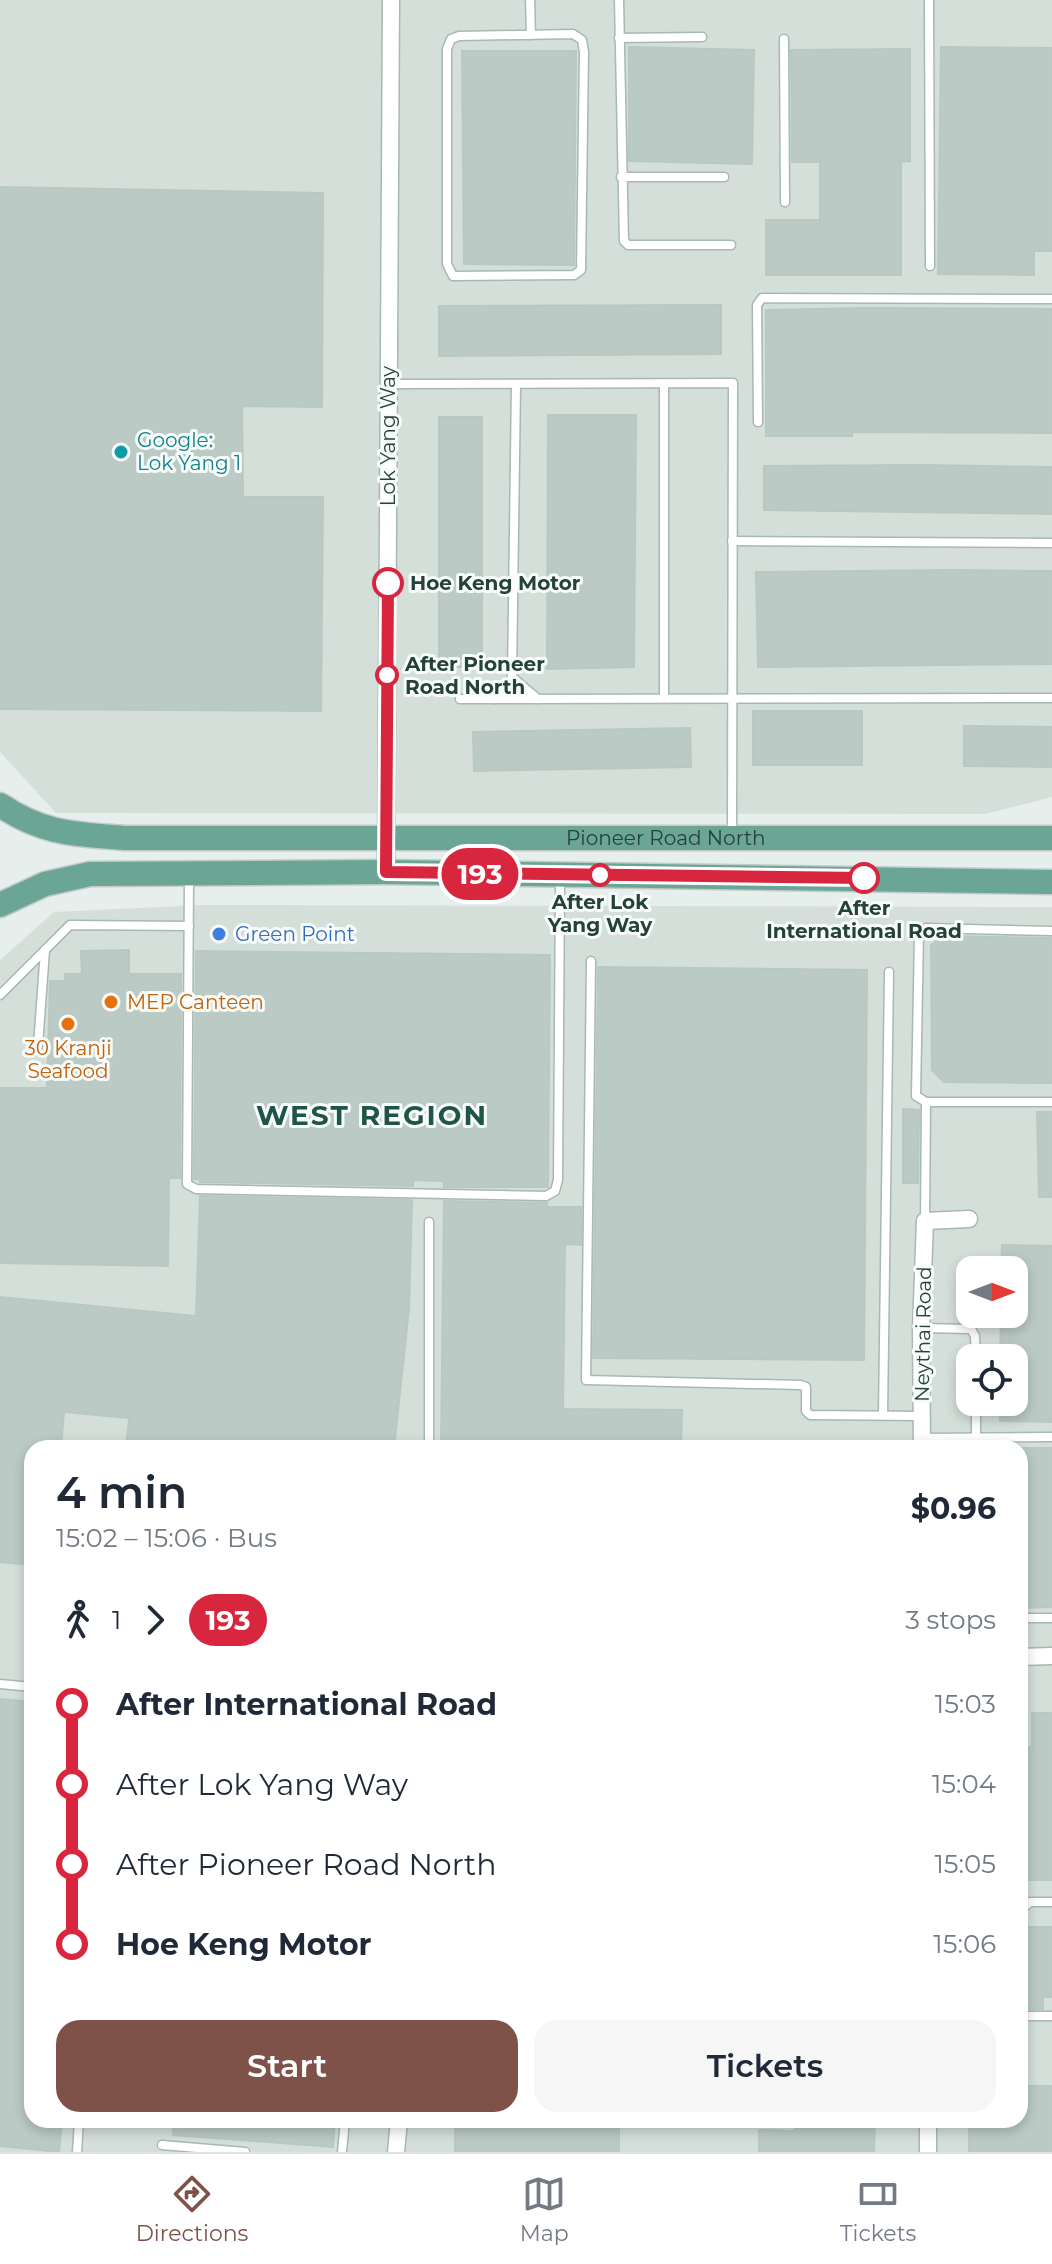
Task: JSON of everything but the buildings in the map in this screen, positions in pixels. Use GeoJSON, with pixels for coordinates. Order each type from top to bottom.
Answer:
{"type":"FeatureCollection","features":[{"type":"Feature","properties":{"kind":"main road","name":"Pioneer Road North"},"geometry":{"type":"LineString","coordinates":[[0,805],[26,822],[53,832],[124,838],[1052,838]]}},
{"type":"Feature","properties":{"kind":"main road","name":"Pioneer Road North"},"geometry":{"type":"LineString","coordinates":[[0,905],[45,884],[90,874],[386,872],[1052,882]]}},
{"type":"Feature","properties":{"kind":"street","name":"Lok Yang Way"},"geometry":{"type":"LineString","coordinates":[[386,872],[391,0]]}},
{"type":"Feature","properties":{"kind":"street"},"geometry":{"type":"LineString","coordinates":[[925,1221],[969,1219]]}},
{"type":"Feature","properties":{"kind":"street","name":"Neythai Road"},"geometry":{"type":"LineString","coordinates":[[922,1440],[921,1328],[925,1221]]}},
{"type":"Feature","properties":{"kind":"street"},"geometry":{"type":"LineString","coordinates":[[1028,1657],[1052,1656]]}},
{"type":"Feature","properties":{"kind":"street"},"geometry":{"type":"LineString","coordinates":[[396,2152],[398,2128]]}},
{"type":"Feature","properties":{"kind":"street"},"geometry":{"type":"LineString","coordinates":[[928,2128],[928,2152]]}},
{"type":"Feature","properties":{"kind":"lane"},"geometry":{"type":"LineString","coordinates":[[530,0],[531,35]]}},
{"type":"Feature","properties":{"kind":"lane"},"geometry":{"type":"LineString","coordinates":[[619,0],[623,232],[628,245],[731,245]]}},
{"type":"Feature","properties":{"kind":"lane"},"geometry":{"type":"LineString","coordinates":[[929,0],[930,266]]}},
{"type":"Feature","properties":{"kind":"lane"},"geometry":{"type":"LineString","coordinates":[[573,34],[584,45],[581,270],[574,275],[453,276],[447,264],[449,44],[459,36],[531,35],[573,34]]}},
{"type":"Feature","properties":{"kind":"lane"},"geometry":{"type":"LineString","coordinates":[[619,38],[702,37]]}},
{"type":"Feature","properties":{"kind":"lane"},"geometry":{"type":"LineString","coordinates":[[784,39],[785,202]]}},
{"type":"Feature","properties":{"kind":"lane"},"geometry":{"type":"LineString","coordinates":[[621,177],[724,177]]}},
{"type":"Feature","properties":{"kind":"lane"},"geometry":{"type":"LineString","coordinates":[[758,422],[757,305],[762,298],[1052,299]]}},
{"type":"Feature","properties":{"kind":"lane"},"geometry":{"type":"LineString","coordinates":[[388,384],[733,383],[732,839]]}},
{"type":"Feature","properties":{"kind":"lane"},"geometry":{"type":"LineString","coordinates":[[493,700],[502,694],[512,677],[516,384]]}},
{"type":"Feature","properties":{"kind":"lane"},"geometry":{"type":"LineString","coordinates":[[664,384],[664,697]]}},
{"type":"Feature","properties":{"kind":"lane"},"geometry":{"type":"LineString","coordinates":[[732,541],[1052,543]]}},
{"type":"Feature","properties":{"kind":"lane"},"geometry":{"type":"LineString","coordinates":[[512,677],[538,700]]}},
{"type":"Feature","properties":{"kind":"lane"},"geometry":{"type":"LineString","coordinates":[[460,699],[1052,698]]}},
{"type":"Feature","properties":{"kind":"lane"},"geometry":{"type":"LineString","coordinates":[[189,874],[185,1180],[191,1187],[546,1196],[555,1191],[558,1180],[560,874]]}},
{"type":"Feature","properties":{"kind":"lane"},"geometry":{"type":"LineString","coordinates":[[0,995],[70,925],[189,926]]}},
{"type":"Feature","properties":{"kind":"lane"},"geometry":{"type":"LineString","coordinates":[[1052,931],[926,928],[919,933],[916,1096],[926,1102],[1052,1102]]}},
{"type":"Feature","properties":{"kind":"lane"},"geometry":{"type":"LineString","coordinates":[[38,1046],[45,949]]}},
{"type":"Feature","properties":{"kind":"lane"},"geometry":{"type":"LineString","coordinates":[[591,961],[584,1377],[595,1382],[801,1385],[806,1388],[808,1414],[921,1416]]}},
{"type":"Feature","properties":{"kind":"lane"},"geometry":{"type":"LineString","coordinates":[[883,1415],[889,972]]}},
{"type":"Feature","properties":{"kind":"lane"},"geometry":{"type":"LineString","coordinates":[[925,1221],[926,1102]]}},
{"type":"Feature","properties":{"kind":"lane"},"geometry":{"type":"LineString","coordinates":[[429,1222],[429,1440]]}},
{"type":"Feature","properties":{"kind":"lane"},"geometry":{"type":"LineString","coordinates":[[921,1328],[971,1329],[975,1344]]}},
{"type":"Feature","properties":{"kind":"lane"},"geometry":{"type":"LineString","coordinates":[[971,1438],[974,1416]]}},
{"type":"Feature","properties":{"kind":"lane"},"geometry":{"type":"LineString","coordinates":[[951,1440],[1052,1437]]}},
{"type":"Feature","properties":{"kind":"lane"},"geometry":{"type":"LineString","coordinates":[[1028,1618],[1052,1618]]}},
{"type":"Feature","properties":{"kind":"lane"},"geometry":{"type":"LineString","coordinates":[[0,1684],[24,1686]]}},
{"type":"Feature","properties":{"kind":"lane"},"geometry":{"type":"LineString","coordinates":[[1028,1904],[1052,1902]]}},
{"type":"Feature","properties":{"kind":"lane"},"geometry":{"type":"LineString","coordinates":[[1028,2016],[1052,2016]]}},
{"type":"Feature","properties":{"kind":"lane"},"geometry":{"type":"LineString","coordinates":[[77,2152],[78,2128]]}},
{"type":"Feature","properties":{"kind":"lane"},"geometry":{"type":"LineString","coordinates":[[342,2152],[344,2128]]}},
{"type":"Feature","properties":{"kind":"lane"},"geometry":{"type":"LineString","coordinates":[[162,2145],[245,2152]]}},
{"type":"Feature","properties":{"kind":"shaded area"},"geometry":{"type":"Polygon","coordinates":[[[0,0],[1052,0],[1052,797],[985,814],[56,813],[0,752],[0,0]]]}},
{"type":"Feature","properties":{"kind":"shaded area"},"geometry":{"type":"Polygon","coordinates":[[[203,905],[1052,907],[1052,2152],[0,2152],[0,960],[54,912],[203,905]]]}},
{"type":"Feature","properties":{"kind":"bus line","name":"193"},"geometry":{"type":"LineString","coordinates":[[388,583],[386,872],[864,878]]}},
{"type":"Feature","properties":{"kind":"place","name":"Google: Lok Yang 1"},"geometry":{"type":"Point","coordinates":[121,452]}},
{"type":"Feature","properties":{"kind":"place","name":"Hoe Keng Motor"},"geometry":{"type":"Point","coordinates":[388,583]}},
{"type":"Feature","properties":{"kind":"place","name":"After Pioneer Road North"},"geometry":{"type":"Point","coordinates":[387,675]}},
{"type":"Feature","properties":{"kind":"place","name":"After Lok Yang Way"},"geometry":{"type":"Point","coordinates":[600,875]}},
{"type":"Feature","properties":{"kind":"place","name":"After International Road"},"geometry":{"type":"Point","coordinates":[864,878]}},
{"type":"Feature","properties":{"kind":"place","name":"Green Point"},"geometry":{"type":"Point","coordinates":[219,934]}},
{"type":"Feature","properties":{"kind":"place","name":"MEP Canteen"},"geometry":{"type":"Point","coordinates":[111,1002]}},
{"type":"Feature","properties":{"kind":"place","name":"30 Kranji Seafood"},"geometry":{"type":"Point","coordinates":[68,1024]}},
{"type":"Feature","properties":{"kind":"district","name":"WEST REGION"},"geometry":{"type":"Point","coordinates":[372,1115]}}]}
